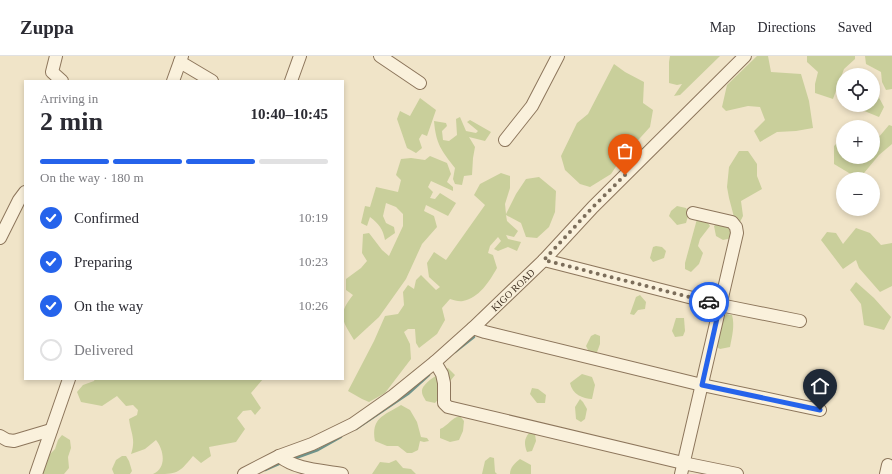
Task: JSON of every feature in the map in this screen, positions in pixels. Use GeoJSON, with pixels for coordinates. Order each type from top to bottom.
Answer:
{"type":"FeatureCollection","features":[{"type":"Feature","properties":{"kind":"street"},"geometry":{"type":"LineString","coordinates":[[56,56],[52,72],[61,80]]}},
{"type":"Feature","properties":{"kind":"street"},"geometry":{"type":"LineString","coordinates":[[291,80],[300,56]]}},
{"type":"Feature","properties":{"kind":"street"},"geometry":{"type":"LineString","coordinates":[[380,56],[393,60],[420,83]]}},
{"type":"Feature","properties":{"kind":"street"},"geometry":{"type":"LineString","coordinates":[[505,140],[532,106],[558,56]]}},
{"type":"Feature","properties":{"kind":"street","name":"KIGO ROAD"},"geometry":{"type":"LineString","coordinates":[[244,474],[279,456],[312,444],[353,424],[393,396],[435,362],[544,260],[593,207],[745,56]]}},
{"type":"Feature","properties":{"kind":"street"},"geometry":{"type":"LineString","coordinates":[[173,80],[181,59],[211,80]]}},
{"type":"Feature","properties":{"kind":"street"},"geometry":{"type":"LineString","coordinates":[[0,238],[19,200],[24,193]]}},
{"type":"Feature","properties":{"kind":"street"},"geometry":{"type":"LineString","coordinates":[[682,468],[737,233],[736,227],[732,222],[693,213]]}},
{"type":"Feature","properties":{"kind":"street"},"geometry":{"type":"LineString","coordinates":[[544,260],[720,305],[800,321]]}},
{"type":"Feature","properties":{"kind":"street"},"geometry":{"type":"LineString","coordinates":[[473,328],[702,385],[820,410]]}},
{"type":"Feature","properties":{"kind":"street"},"geometry":{"type":"LineString","coordinates":[[435,362],[442,374],[444,383],[444,403],[448,407],[682,468],[737,474]]}},
{"type":"Feature","properties":{"kind":"street"},"geometry":{"type":"LineString","coordinates":[[36,474],[69,380]]}},
{"type":"Feature","properties":{"kind":"street"},"geometry":{"type":"LineString","coordinates":[[0,436],[7,440],[14,441],[51,430]]}},
{"type":"Feature","properties":{"kind":"street"},"geometry":{"type":"LineString","coordinates":[[279,456],[297,466],[342,474]]}},
{"type":"Feature","properties":{"kind":"green space"},"geometry":{"type":"Polygon","coordinates":[[[670,56],[720,56],[680,95],[674,96],[682,84],[677,85],[669,83],[670,56]]]}},
{"type":"Feature","properties":{"kind":"green space"},"geometry":{"type":"Polygon","coordinates":[[[757,56],[768,56],[771,72],[801,74],[809,101],[813,128],[777,132],[760,142],[754,131],[765,120],[760,107],[748,106],[726,111],[722,107],[727,85],[757,56]]]}},
{"type":"Feature","properties":{"kind":"green space"},"geometry":{"type":"Polygon","coordinates":[[[807,56],[855,56],[855,59],[845,68],[836,68],[836,91],[833,99],[815,93],[815,84],[818,72],[807,62],[807,56]]]}},
{"type":"Feature","properties":{"kind":"green space"},"geometry":{"type":"Polygon","coordinates":[[[865,56],[892,56],[892,89],[886,90],[882,82],[880,68],[874,68],[866,64],[865,56]]]}},
{"type":"Feature","properties":{"kind":"green space"},"geometry":{"type":"Polygon","coordinates":[[[614,64],[625,72],[644,82],[643,103],[653,110],[650,127],[621,159],[611,174],[590,187],[580,184],[565,170],[561,156],[577,123],[588,114],[614,64]]]}},
{"type":"Feature","properties":{"kind":"green space"},"geometry":{"type":"Polygon","coordinates":[[[420,98],[436,110],[427,136],[422,134],[419,139],[422,148],[416,153],[407,148],[397,119],[400,111],[410,116],[420,98]]]}},
{"type":"Feature","properties":{"kind":"green space"},"geometry":{"type":"Polygon","coordinates":[[[880,99],[884,107],[879,117],[867,112],[880,112],[880,99]]]}},
{"type":"Feature","properties":{"kind":"green space"},"geometry":{"type":"Polygon","coordinates":[[[460,117],[466,131],[476,133],[478,131],[467,122],[470,120],[491,132],[485,141],[469,137],[475,147],[472,175],[464,176],[462,185],[455,184],[453,179],[455,168],[440,146],[436,136],[434,121],[446,123],[447,126],[442,131],[443,140],[449,141],[457,135],[456,119],[460,117]]]}},
{"type":"Feature","properties":{"kind":"green space"},"geometry":{"type":"Polygon","coordinates":[[[889,125],[892,126],[892,144],[880,154],[880,136],[889,125]]]}},
{"type":"Feature","properties":{"kind":"green space"},"geometry":{"type":"Polygon","coordinates":[[[836,144],[836,164],[872,164],[865,172],[847,172],[834,164],[834,146],[836,144]]]}},
{"type":"Feature","properties":{"kind":"green space"},"geometry":{"type":"Polygon","coordinates":[[[739,151],[748,151],[757,164],[757,176],[762,189],[741,201],[743,216],[740,222],[734,217],[727,187],[729,167],[739,151]]]}},
{"type":"Feature","properties":{"kind":"green space"},"geometry":{"type":"Polygon","coordinates":[[[430,156],[447,163],[451,174],[447,182],[453,187],[453,191],[431,181],[428,187],[433,192],[430,198],[435,199],[440,193],[456,203],[448,216],[426,205],[424,211],[434,216],[437,227],[422,244],[406,279],[379,317],[354,340],[344,322],[344,310],[353,295],[346,290],[346,279],[361,268],[367,261],[362,253],[363,234],[369,233],[382,250],[389,256],[403,226],[403,214],[396,207],[386,203],[383,216],[386,223],[394,227],[395,233],[385,240],[380,227],[370,217],[367,226],[361,223],[365,206],[370,207],[376,187],[398,192],[401,180],[396,175],[401,159],[411,158],[425,160],[430,156]]]}},
{"type":"Feature","properties":{"kind":"green space"},"geometry":{"type":"Polygon","coordinates":[[[501,173],[510,176],[510,188],[505,204],[506,214],[516,194],[526,179],[539,177],[556,191],[555,212],[549,227],[537,238],[526,237],[521,223],[506,215],[507,221],[518,231],[514,237],[506,235],[508,239],[521,242],[517,251],[508,247],[498,251],[494,249],[501,241],[498,237],[490,246],[488,253],[493,255],[497,268],[483,289],[474,297],[463,301],[450,299],[442,308],[445,320],[437,334],[419,348],[416,343],[415,329],[408,329],[404,332],[410,344],[411,359],[385,393],[369,402],[348,391],[385,316],[398,314],[404,305],[403,292],[408,285],[414,289],[416,280],[421,275],[436,290],[440,287],[429,277],[427,263],[434,252],[446,260],[485,205],[474,195],[480,184],[501,173]]]}},
{"type":"Feature","properties":{"kind":"green space"},"geometry":{"type":"Polygon","coordinates":[[[677,206],[686,208],[689,213],[686,223],[677,225],[669,216],[671,211],[677,206]]]}},
{"type":"Feature","properties":{"kind":"green space"},"geometry":{"type":"Polygon","coordinates":[[[697,219],[706,220],[710,226],[700,239],[698,246],[703,253],[699,264],[691,272],[685,269],[685,263],[697,219]]]}},
{"type":"Feature","properties":{"kind":"green space"},"geometry":{"type":"Polygon","coordinates":[[[718,223],[732,228],[732,238],[723,240],[716,236],[714,226],[718,223]]]}},
{"type":"Feature","properties":{"kind":"green space"},"geometry":{"type":"Polygon","coordinates":[[[856,228],[870,233],[881,245],[892,243],[892,286],[880,292],[859,268],[856,260],[843,269],[821,240],[827,232],[836,233],[843,244],[856,228]]]}},
{"type":"Feature","properties":{"kind":"green space"},"geometry":{"type":"Polygon","coordinates":[[[653,247],[662,247],[666,251],[664,258],[653,262],[650,258],[653,247]]]}},
{"type":"Feature","properties":{"kind":"green space"},"geometry":{"type":"Polygon","coordinates":[[[856,282],[874,298],[891,317],[884,330],[864,325],[861,304],[850,290],[856,282]]]}},
{"type":"Feature","properties":{"kind":"green space"},"geometry":{"type":"Polygon","coordinates":[[[640,295],[646,302],[645,309],[638,310],[634,315],[630,314],[636,297],[640,295]]]}},
{"type":"Feature","properties":{"kind":"green space"},"geometry":{"type":"Polygon","coordinates":[[[726,314],[732,315],[733,323],[730,347],[720,349],[713,345],[726,314]]]}},
{"type":"Feature","properties":{"kind":"green space"},"geometry":{"type":"Polygon","coordinates":[[[676,318],[684,318],[685,331],[683,336],[675,337],[672,331],[676,318]]]}},
{"type":"Feature","properties":{"kind":"green space"},"geometry":{"type":"Polygon","coordinates":[[[595,334],[600,336],[600,344],[596,355],[590,354],[586,346],[591,336],[595,334]]]}},
{"type":"Feature","properties":{"kind":"green space"},"geometry":{"type":"Polygon","coordinates":[[[448,368],[455,375],[435,403],[426,401],[422,392],[425,385],[432,378],[448,368]]]}},
{"type":"Feature","properties":{"kind":"green space"},"geometry":{"type":"Polygon","coordinates":[[[582,374],[592,377],[595,385],[592,399],[578,395],[571,387],[570,383],[582,374]]]}},
{"type":"Feature","properties":{"kind":"green space"},"geometry":{"type":"Polygon","coordinates":[[[262,380],[251,393],[261,408],[255,415],[251,410],[243,411],[237,418],[245,429],[236,442],[209,447],[211,456],[201,463],[193,456],[177,472],[168,474],[153,474],[160,468],[163,458],[161,449],[156,440],[145,449],[131,454],[133,440],[129,419],[137,415],[138,410],[133,405],[126,406],[117,396],[102,406],[81,402],[77,392],[83,385],[94,381],[262,380]]]}},
{"type":"Feature","properties":{"kind":"green space"},"geometry":{"type":"Polygon","coordinates":[[[532,388],[538,389],[546,395],[545,403],[537,403],[530,394],[532,388]]]}},
{"type":"Feature","properties":{"kind":"green space"},"geometry":{"type":"Polygon","coordinates":[[[580,399],[587,409],[585,419],[581,422],[576,419],[575,407],[580,399]]]}},
{"type":"Feature","properties":{"kind":"green space"},"geometry":{"type":"Polygon","coordinates":[[[401,405],[410,410],[417,422],[421,437],[427,438],[429,441],[420,441],[418,450],[412,453],[407,453],[398,446],[387,446],[375,441],[374,433],[377,422],[384,415],[401,405]]]}},
{"type":"Feature","properties":{"kind":"green space"},"geometry":{"type":"Polygon","coordinates":[[[460,416],[464,421],[463,431],[459,440],[450,442],[440,438],[440,429],[446,426],[454,418],[460,416]]]}},
{"type":"Feature","properties":{"kind":"green space"},"geometry":{"type":"Polygon","coordinates":[[[529,433],[535,434],[536,441],[532,451],[527,452],[525,442],[529,433]]]}},
{"type":"Feature","properties":{"kind":"green space"},"geometry":{"type":"Polygon","coordinates":[[[62,435],[70,440],[71,448],[68,457],[69,468],[64,474],[39,474],[48,456],[55,449],[58,440],[62,435]]]}},
{"type":"Feature","properties":{"kind":"green space"},"geometry":{"type":"Polygon","coordinates":[[[122,456],[126,456],[132,471],[130,474],[114,474],[112,469],[116,460],[122,456]]]}},
{"type":"Feature","properties":{"kind":"green space"},"geometry":{"type":"Polygon","coordinates":[[[490,457],[494,458],[495,472],[497,474],[482,474],[485,461],[490,457]]]}},
{"type":"Feature","properties":{"kind":"green space"},"geometry":{"type":"Polygon","coordinates":[[[520,459],[531,465],[531,474],[510,474],[512,467],[520,459]]]}},
{"type":"Feature","properties":{"kind":"green space"},"geometry":{"type":"Polygon","coordinates":[[[396,460],[403,468],[411,469],[416,474],[372,474],[380,462],[389,463],[396,460]]]}},
{"type":"Feature","properties":{"kind":"waterway"},"geometry":{"type":"LineString","coordinates":[[455,352],[474,337]]}},
{"type":"Feature","properties":{"kind":"waterway"},"geometry":{"type":"LineString","coordinates":[[356,429],[408,394],[429,375]]}},
{"type":"Feature","properties":{"kind":"waterway"},"geometry":{"type":"LineString","coordinates":[[293,459],[318,450],[341,437]]}},
{"type":"Feature","properties":{"kind":"waterway"},"geometry":{"type":"LineString","coordinates":[[265,470],[281,463]]}},
{"type":"Feature","properties":{"kind":"way so far"},"geometry":{"type":"LineString","coordinates":[[625,175],[544,260],[709,302]]}},
{"type":"Feature","properties":{"kind":"route"},"geometry":{"type":"LineString","coordinates":[[709,302],[720,305],[702,385],[820,410]]}}]}
